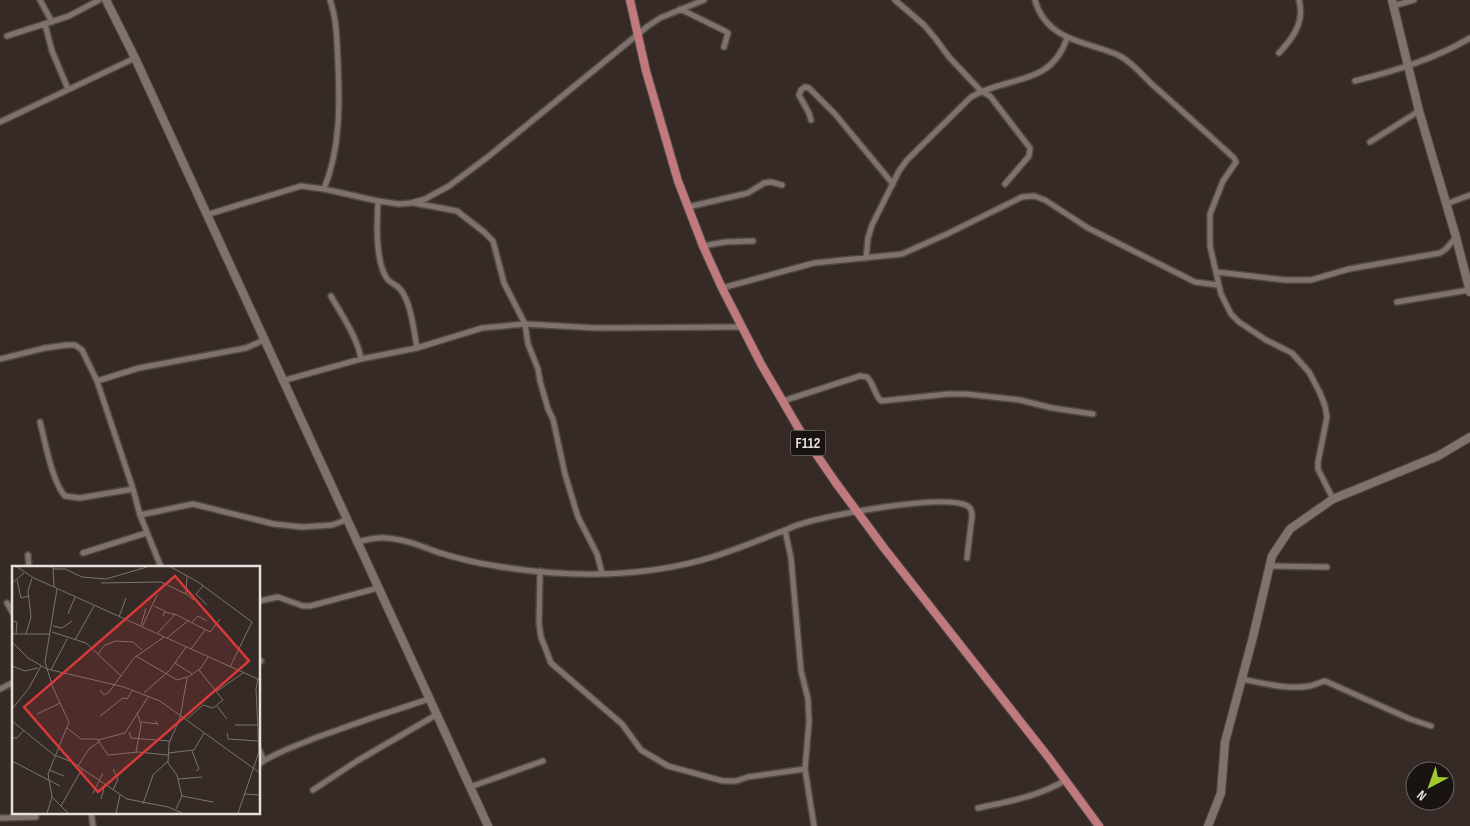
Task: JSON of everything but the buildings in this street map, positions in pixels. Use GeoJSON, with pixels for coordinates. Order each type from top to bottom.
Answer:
{"type":"FeatureCollection","features":[{"type":"Feature","properties":{"kind":"main road"},"geometry":{"type":"LineString","coordinates":[[106,0],[135,58],[488,826]]}},
{"type":"Feature","properties":{"kind":"main road","name":"F112"},"geometry":{"type":"LineString","coordinates":[[630,0],[661,125],[688,207],[703,246],[741,327],[783,401],[817,457],[857,512],[1066,780],[1099,826]]}},
{"type":"Feature","properties":{"kind":"main road"},"geometry":{"type":"LineString","coordinates":[[1392,3],[1419,110],[1470,291]]}},
{"type":"Feature","properties":{"kind":"main road"},"geometry":{"type":"LineString","coordinates":[[1208,826],[1221,793],[1225,742],[1272,556],[1290,529],[1333,499],[1438,456],[1470,437]]}},
{"type":"Feature","properties":{"kind":"street"},"geometry":{"type":"LineString","coordinates":[[40,0],[52,22]]}},
{"type":"Feature","properties":{"kind":"street"},"geometry":{"type":"LineString","coordinates":[[7,36],[68,16],[100,0]]}},
{"type":"Feature","properties":{"kind":"street"},"geometry":{"type":"LineString","coordinates":[[324,189],[332,170],[338,135],[337,43],[334,11],[330,0]]}},
{"type":"Feature","properties":{"kind":"street"},"geometry":{"type":"LineString","coordinates":[[206,215],[301,186],[399,204],[425,199],[449,186],[489,156],[660,18],[704,0]]}},
{"type":"Feature","properties":{"kind":"street"},"geometry":{"type":"LineString","coordinates":[[895,0],[924,25],[949,57],[981,91],[990,96],[1030,148],[1029,156],[1005,184]]}},
{"type":"Feature","properties":{"kind":"street"},"geometry":{"type":"LineString","coordinates":[[1035,0],[1043,20],[1067,38],[1118,54],[1127,60],[1153,86],[1178,106],[1234,158],[1236,162],[1223,181],[1210,214],[1210,246],[1217,272],[1218,285],[1231,314],[1252,331],[1279,348],[1292,353],[1309,372],[1320,393],[1327,416],[1318,469],[1333,499]]}},
{"type":"Feature","properties":{"kind":"street"},"geometry":{"type":"LineString","coordinates":[[1279,53],[1291,40],[1301,17],[1302,9],[1299,0]]}},
{"type":"Feature","properties":{"kind":"street"},"geometry":{"type":"LineString","coordinates":[[1392,3],[1414,0]]}},
{"type":"Feature","properties":{"kind":"street"},"geometry":{"type":"LineString","coordinates":[[680,9],[728,33],[724,48]]}},
{"type":"Feature","properties":{"kind":"street"},"geometry":{"type":"LineString","coordinates":[[45,24],[52,51],[68,89]]}},
{"type":"Feature","properties":{"kind":"street"},"geometry":{"type":"LineString","coordinates":[[866,258],[868,238],[872,225],[907,160],[971,97],[981,91],[1024,80],[1039,72],[1057,59],[1063,52],[1067,38]]}},
{"type":"Feature","properties":{"kind":"street"},"geometry":{"type":"LineString","coordinates":[[1355,81],[1408,66],[1470,38]]}},
{"type":"Feature","properties":{"kind":"street"},"geometry":{"type":"LineString","coordinates":[[0,122],[135,58]]}},
{"type":"Feature","properties":{"kind":"street"},"geometry":{"type":"LineString","coordinates":[[811,120],[799,95],[800,90],[805,87],[809,88],[835,114],[893,184]]}},
{"type":"Feature","properties":{"kind":"street"},"geometry":{"type":"LineString","coordinates":[[1370,142],[1419,110]]}},
{"type":"Feature","properties":{"kind":"street"},"geometry":{"type":"LineString","coordinates":[[688,207],[748,193],[764,183],[771,182],[782,185]]}},
{"type":"Feature","properties":{"kind":"street"},"geometry":{"type":"LineString","coordinates":[[1446,204],[1470,195]]}},
{"type":"Feature","properties":{"kind":"street"},"geometry":{"type":"LineString","coordinates":[[722,288],[814,263],[902,254],[1022,197],[1034,196],[1055,206],[1088,228],[1195,282],[1218,285]]}},
{"type":"Feature","properties":{"kind":"street"},"geometry":{"type":"LineString","coordinates":[[378,201],[378,247],[384,271],[389,281],[401,289],[406,299],[412,318],[417,348]]}},
{"type":"Feature","properties":{"kind":"street"},"geometry":{"type":"LineString","coordinates":[[411,203],[457,211],[491,238],[504,283],[524,324],[538,369],[548,409],[553,419],[571,496],[578,517],[597,554],[602,573]]}},
{"type":"Feature","properties":{"kind":"street"},"geometry":{"type":"LineString","coordinates":[[1217,272],[1285,280],[1311,280],[1349,268],[1440,253],[1456,237]]}},
{"type":"Feature","properties":{"kind":"street"},"geometry":{"type":"LineString","coordinates":[[703,246],[725,242],[753,241]]}},
{"type":"Feature","properties":{"kind":"street"},"geometry":{"type":"LineString","coordinates":[[1397,302],[1470,291]]}},
{"type":"Feature","properties":{"kind":"street"},"geometry":{"type":"LineString","coordinates":[[330,296],[350,329],[359,348],[361,359]]}},
{"type":"Feature","properties":{"kind":"street"},"geometry":{"type":"LineString","coordinates":[[282,380],[361,359],[417,348],[482,328],[524,324],[596,328],[741,327]]}},
{"type":"Feature","properties":{"kind":"street"},"geometry":{"type":"LineString","coordinates":[[97,381],[139,368],[246,348],[264,340]]}},
{"type":"Feature","properties":{"kind":"street"},"geometry":{"type":"LineString","coordinates":[[0,359],[45,348],[75,345],[82,350],[97,381],[146,533],[161,566]]}},
{"type":"Feature","properties":{"kind":"street"},"geometry":{"type":"LineString","coordinates":[[783,401],[860,376],[867,377],[871,381],[876,396],[882,401],[966,394],[1020,400],[1052,408],[1093,414]]}},
{"type":"Feature","properties":{"kind":"street"},"geometry":{"type":"LineString","coordinates":[[40,422],[60,491],[65,496],[80,498],[133,489]]}},
{"type":"Feature","properties":{"kind":"street"},"geometry":{"type":"LineString","coordinates":[[356,542],[384,538],[399,539],[448,555],[495,566],[579,574],[602,573],[672,568],[727,553],[800,524],[857,512],[907,503],[956,504],[968,506],[971,510],[968,558]]}},
{"type":"Feature","properties":{"kind":"street"},"geometry":{"type":"LineString","coordinates":[[140,515],[193,504],[274,524],[302,527],[332,525],[346,520]]}},
{"type":"Feature","properties":{"kind":"street"},"geometry":{"type":"LineString","coordinates":[[785,530],[791,558],[801,671],[808,699],[809,722],[805,769],[814,826]]}},
{"type":"Feature","properties":{"kind":"street"},"geometry":{"type":"LineString","coordinates":[[83,553],[146,533]]}},
{"type":"Feature","properties":{"kind":"street"},"geometry":{"type":"LineString","coordinates":[[28,555],[29,566]]}},
{"type":"Feature","properties":{"kind":"street"},"geometry":{"type":"LineString","coordinates":[[1270,566],[1327,567]]}},
{"type":"Feature","properties":{"kind":"street"},"geometry":{"type":"LineString","coordinates":[[540,571],[538,624],[551,663],[622,724],[641,750],[668,766],[723,780],[736,781],[748,777],[805,769]]}},
{"type":"Feature","properties":{"kind":"street"},"geometry":{"type":"LineString","coordinates":[[260,601],[278,597],[303,606],[310,606],[378,588]]}},
{"type":"Feature","properties":{"kind":"street"},"geometry":{"type":"LineString","coordinates":[[7,603],[12,612]]}},
{"type":"Feature","properties":{"kind":"street"},"geometry":{"type":"LineString","coordinates":[[1242,679],[1272,685],[1300,686],[1310,686],[1325,681],[1410,719],[1431,726]]}},
{"type":"Feature","properties":{"kind":"street"},"geometry":{"type":"LineString","coordinates":[[0,689],[12,683]]}},
{"type":"Feature","properties":{"kind":"street"},"geometry":{"type":"LineString","coordinates":[[260,763],[287,749],[357,722],[429,699]]}},
{"type":"Feature","properties":{"kind":"street"},"geometry":{"type":"LineString","coordinates":[[313,790],[357,761],[436,715]]}},
{"type":"Feature","properties":{"kind":"street"},"geometry":{"type":"LineString","coordinates":[[260,752],[264,760]]}},
{"type":"Feature","properties":{"kind":"street"},"geometry":{"type":"LineString","coordinates":[[470,787],[543,761]]}},
{"type":"Feature","properties":{"kind":"street"},"geometry":{"type":"LineString","coordinates":[[978,808],[1034,796],[1066,780]]}},
{"type":"Feature","properties":{"kind":"street"},"geometry":{"type":"LineString","coordinates":[[0,818],[36,817]]}}]}
